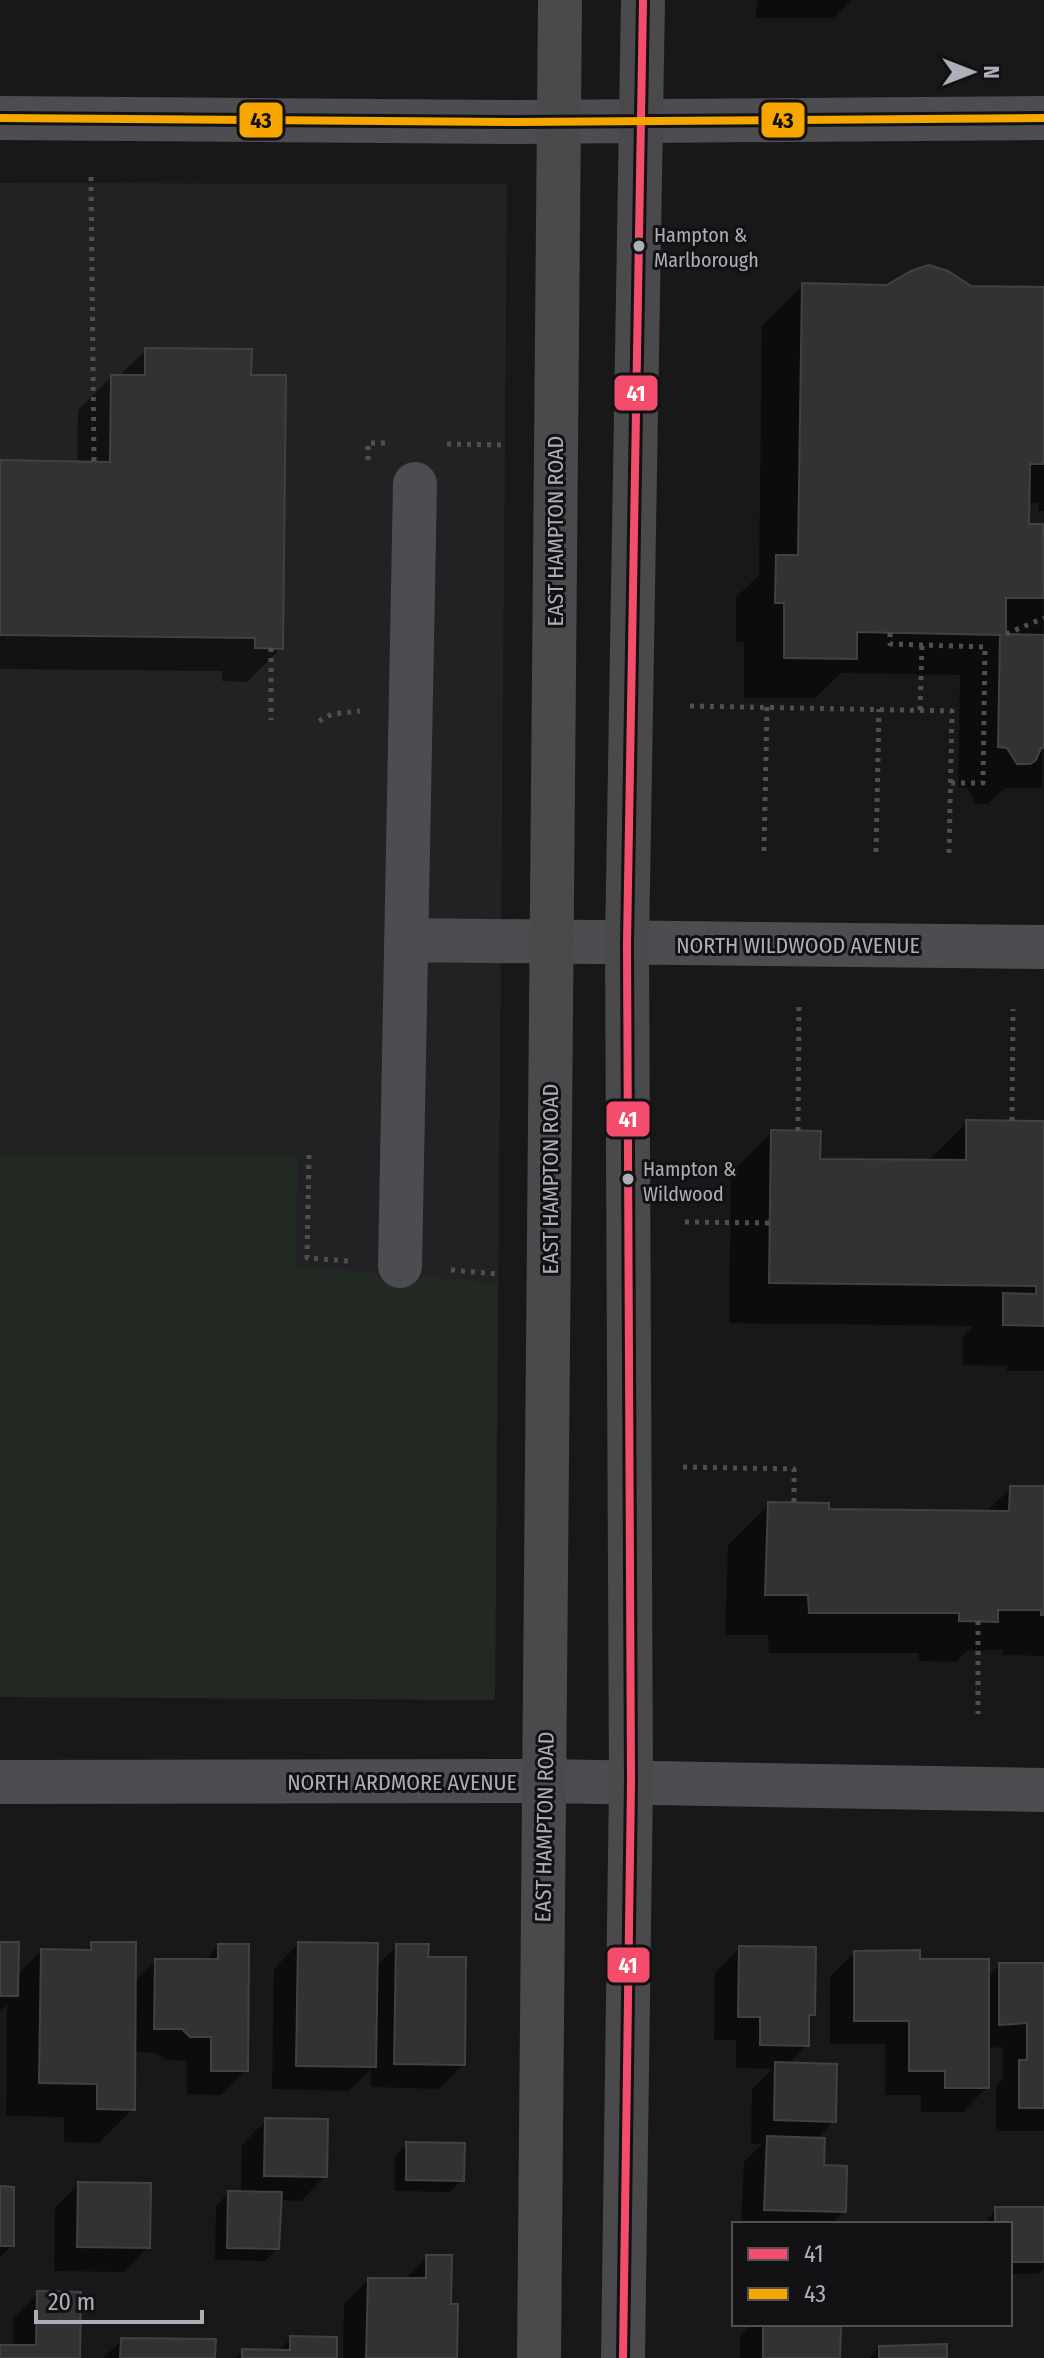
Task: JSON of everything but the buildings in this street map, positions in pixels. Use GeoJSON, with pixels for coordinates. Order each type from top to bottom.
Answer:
{"type":"FeatureCollection","features":[{"type":"Feature","properties":{"kind":"main road","name":"EAST HAMPTON ROAD"},"geometry":{"type":"LineString","coordinates":[[539,2358],[560,0]]}},
{"type":"Feature","properties":{"kind":"main road"},"geometry":{"type":"LineString","coordinates":[[623,2358],[631,1783],[627,944],[643,0]]}},
{"type":"Feature","properties":{"kind":"street"},"geometry":{"type":"LineString","coordinates":[[0,118],[559,122],[1044,118]]}},
{"type":"Feature","properties":{"kind":"street"},"geometry":{"type":"LineString","coordinates":[[400,1266],[415,484]]}},
{"type":"Feature","properties":{"kind":"street","name":"NORTH WILDWOOD AVENUE"},"geometry":{"type":"LineString","coordinates":[[406,940],[1044,947]]}},
{"type":"Feature","properties":{"kind":"street","name":"NORTH ARDMORE AVENUE"},"geometry":{"type":"LineString","coordinates":[[0,1782],[544,1781],[1044,1790]]}},
{"type":"Feature","properties":{"kind":"path"},"geometry":{"type":"LineString","coordinates":[[91,177],[94,462]]}},
{"type":"Feature","properties":{"kind":"path"},"geometry":{"type":"LineString","coordinates":[[1006,634],[1044,618]]}},
{"type":"Feature","properties":{"kind":"path"},"geometry":{"type":"LineString","coordinates":[[890,633],[890,644],[985,647],[983,783],[950,783]]}},
{"type":"Feature","properties":{"kind":"path"},"geometry":{"type":"LineString","coordinates":[[920,710],[922,646]]}},
{"type":"Feature","properties":{"kind":"path"},"geometry":{"type":"LineString","coordinates":[[271,648],[271,720]]}},
{"type":"Feature","properties":{"kind":"path"},"geometry":{"type":"LineString","coordinates":[[690,706],[952,711],[949,854]]}},
{"type":"Feature","properties":{"kind":"path"},"geometry":{"type":"LineString","coordinates":[[764,851],[767,707]]}},
{"type":"Feature","properties":{"kind":"path"},"geometry":{"type":"LineString","coordinates":[[876,852],[879,709]]}},
{"type":"Feature","properties":{"kind":"path"},"geometry":{"type":"LineString","coordinates":[[798,1131],[799,1005]]}},
{"type":"Feature","properties":{"kind":"path"},"geometry":{"type":"LineString","coordinates":[[1012,1121],[1013,1009]]}},
{"type":"Feature","properties":{"kind":"path"},"geometry":{"type":"LineString","coordinates":[[307,1258],[309,1155]]}},
{"type":"Feature","properties":{"kind":"path"},"geometry":{"type":"LineString","coordinates":[[685,1222],[770,1223]]}},
{"type":"Feature","properties":{"kind":"path"},"geometry":{"type":"LineString","coordinates":[[683,1467],[794,1469],[794,1503]]}},
{"type":"Feature","properties":{"kind":"path"},"geometry":{"type":"LineString","coordinates":[[978,1621],[978,1714]]}},
{"type":"Feature","properties":{"kind":"shaded area"},"geometry":{"type":"Polygon","coordinates":[[[0,183],[507,184],[495,1700],[0,1697],[0,183]]]}},
{"type":"Feature","properties":{"kind":"shaded area"},"geometry":{"type":"Polygon","coordinates":[[[0,1155],[298,1155],[296,1266],[498,1283],[495,1700],[0,1697],[0,1155]]]}},
{"type":"Feature","properties":{"kind":"transit line","name":"41"},"geometry":{"type":"LineString","coordinates":[[623,2358],[631,1783],[627,944],[643,0]]}},
{"type":"Feature","properties":{"kind":"transit line","name":"43"},"geometry":{"type":"LineString","coordinates":[[0,118],[517,122],[1044,118]]}},
{"type":"Feature","properties":{"kind":"place","name":"Hampton & Marlborough"},"geometry":{"type":"Point","coordinates":[639,246]}},
{"type":"Feature","properties":{"kind":"place","name":"Hampton & Wildwood"},"geometry":{"type":"Point","coordinates":[628,1179]}}]}
